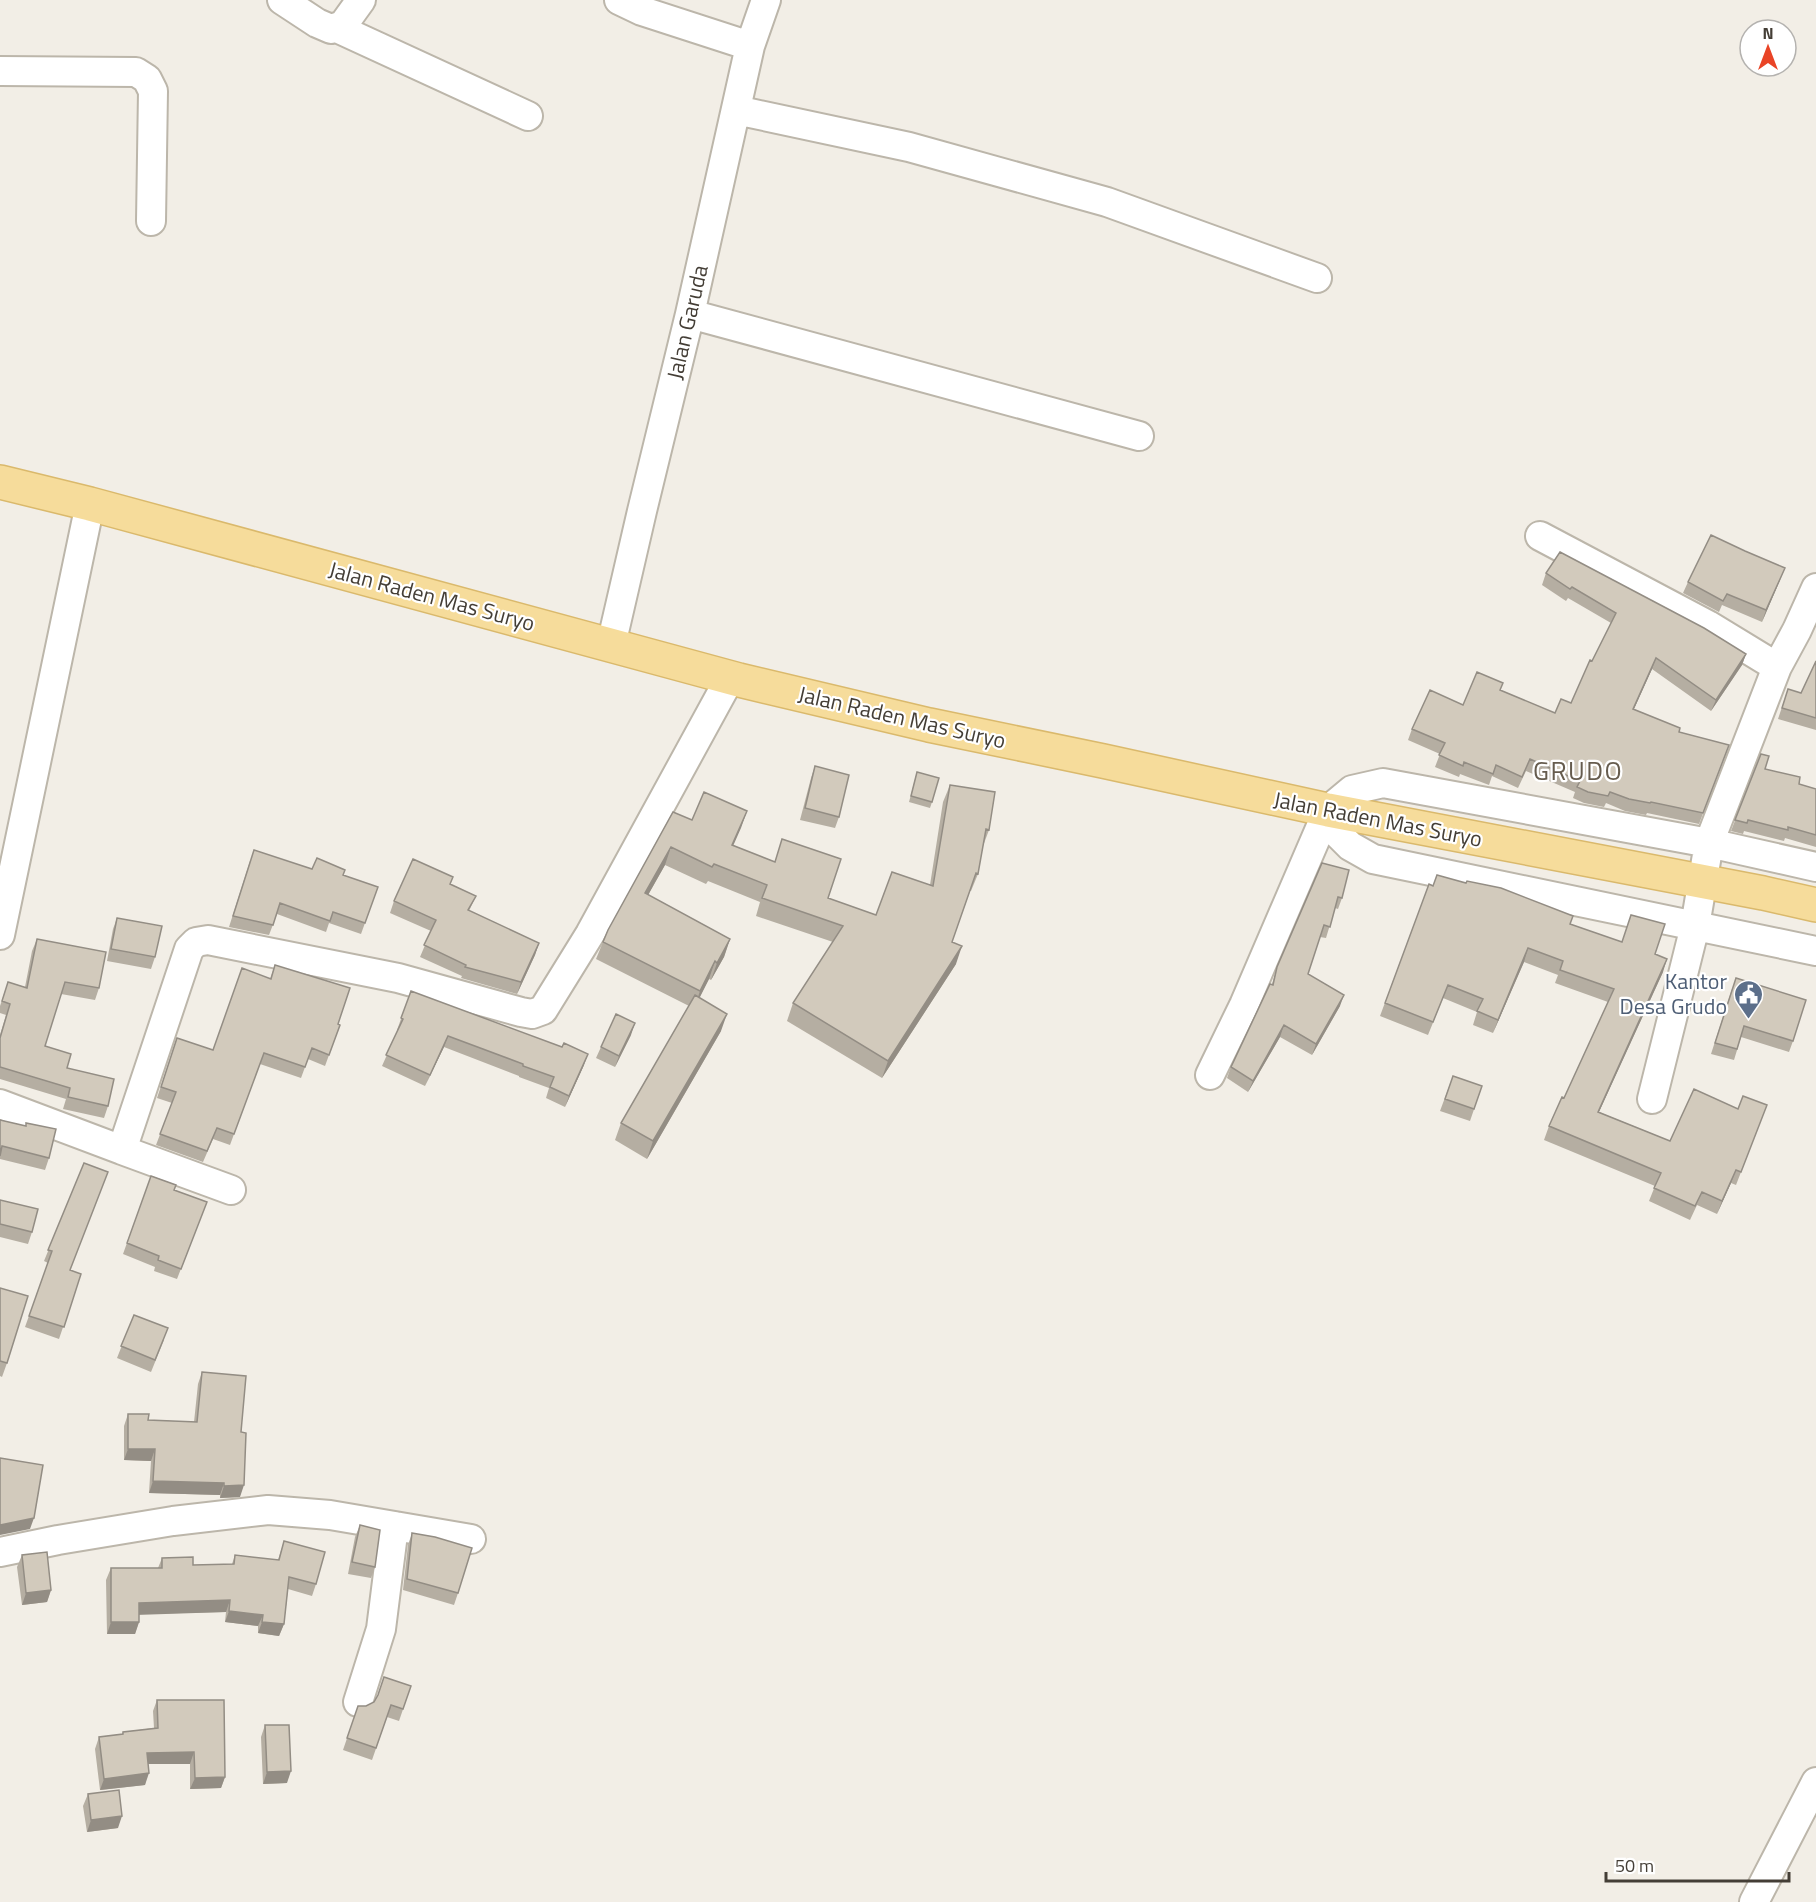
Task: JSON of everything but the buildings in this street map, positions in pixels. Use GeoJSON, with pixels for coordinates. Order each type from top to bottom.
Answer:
{"type":"FeatureCollection","features":[{"type":"Feature","properties":{"kind":"main road","name":"Jalan Raden Mas Suryo"},"geometry":{"type":"LineString","coordinates":[[0,482],[90,504],[730,678],[929,725],[1328,810],[1816,905]]}},
{"type":"Feature","properties":{"kind":"street"},"geometry":{"type":"LineString","coordinates":[[282,0],[317,23],[331,29],[343,25],[361,0]]}},
{"type":"Feature","properties":{"kind":"street"},"geometry":{"type":"LineString","coordinates":[[619,0],[642,11],[750,46]]}},
{"type":"Feature","properties":{"kind":"street","name":"Jalan Garuda"},"geometry":{"type":"LineString","coordinates":[[611,645],[690,314],[750,46],[766,0]]}},
{"type":"Feature","properties":{"kind":"street"},"geometry":{"type":"LineString","coordinates":[[337,28],[528,116]]}},
{"type":"Feature","properties":{"kind":"street"},"geometry":{"type":"LineString","coordinates":[[0,71],[136,72],[147,79],[153,91],[151,221]]}},
{"type":"Feature","properties":{"kind":"street"},"geometry":{"type":"LineString","coordinates":[[736,110],[909,147],[1107,202],[1317,278]]}},
{"type":"Feature","properties":{"kind":"street"},"geometry":{"type":"LineString","coordinates":[[690,314],[1139,436]]}},
{"type":"Feature","properties":{"kind":"street"},"geometry":{"type":"LineString","coordinates":[[0,935],[90,504]]}},
{"type":"Feature","properties":{"kind":"street"},"geometry":{"type":"LineString","coordinates":[[1540,536],[1708,625],[1777,667]]}},
{"type":"Feature","properties":{"kind":"street"},"geometry":{"type":"LineString","coordinates":[[1652,1099],[1695,926],[1709,843],[1777,667],[1807,632],[1816,588]]}},
{"type":"Feature","properties":{"kind":"street"},"geometry":{"type":"LineString","coordinates":[[122,1150],[189,949],[196,942],[208,940],[398,978],[521,1012],[532,1014],[543,1010],[590,934],[730,678]]}},
{"type":"Feature","properties":{"kind":"street"},"geometry":{"type":"LineString","coordinates":[[1210,1075],[1244,1005],[1328,810],[1353,790],[1383,783],[1709,843],[1816,867]]}},
{"type":"Feature","properties":{"kind":"street"},"geometry":{"type":"LineString","coordinates":[[1328,810],[1338,834],[1350,846],[1373,859],[1816,951]]}},
{"type":"Feature","properties":{"kind":"street"},"geometry":{"type":"LineString","coordinates":[[0,1104],[231,1190]]}},
{"type":"Feature","properties":{"kind":"street"},"geometry":{"type":"LineString","coordinates":[[0,1552],[173,1521],[268,1510],[330,1515],[471,1539]]}},
{"type":"Feature","properties":{"kind":"street"},"geometry":{"type":"LineString","coordinates":[[358,1702],[381,1629],[394,1526]]}},
{"type":"Feature","properties":{"kind":"street"},"geometry":{"type":"LineString","coordinates":[[1754,1902],[1816,1782]]}},
{"type":"Feature","properties":{"kind":"place","name":"Kantor Desa Grudo"},"geometry":{"type":"Point","coordinates":[1748,1020]}},
{"type":"Feature","properties":{"kind":"district","name":"GRUDO"},"geometry":{"type":"Point","coordinates":[1578,770]}}]}
